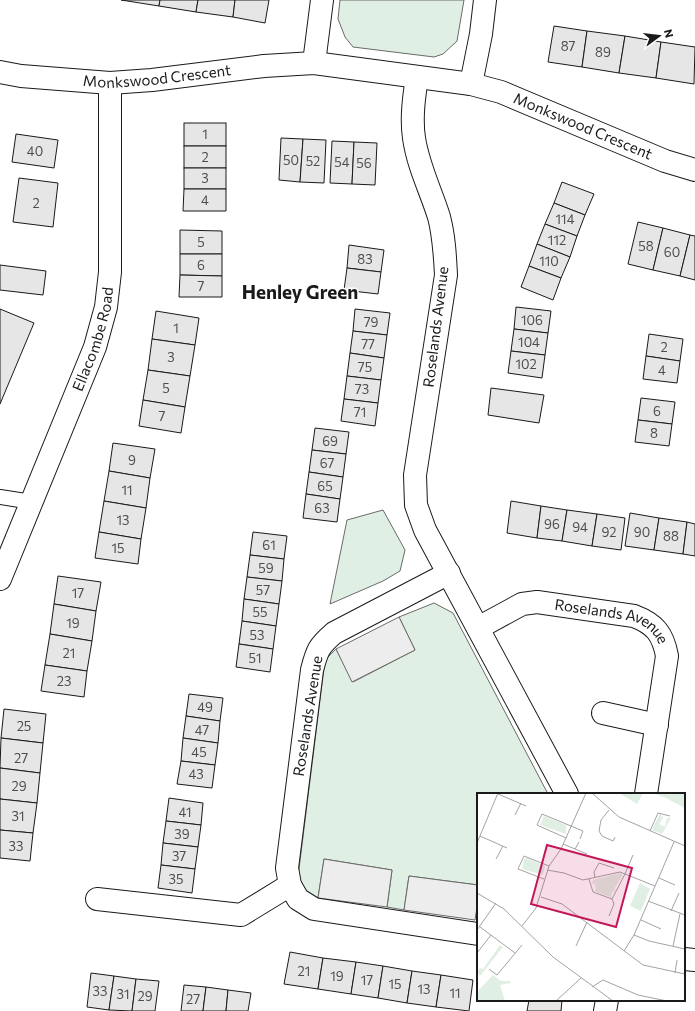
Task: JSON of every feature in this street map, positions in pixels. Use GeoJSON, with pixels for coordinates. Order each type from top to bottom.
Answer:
{"type":"FeatureCollection","features":[{"type":"Feature","properties":{"kind":"street"},"geometry":{"type":"LineString","coordinates":[[314,63],[322,0]]}},
{"type":"Feature","properties":{"kind":"street"},"geometry":{"type":"LineString","coordinates":[[471,84],[481,34],[485,0]]}},
{"type":"Feature","properties":{"kind":"street","name":"Monkswood Crescent"},"geometry":{"type":"LineString","coordinates":[[0,72],[21,76],[110,83],[152,80],[264,66],[314,63],[471,84],[501,92],[665,161],[695,170]]}},
{"type":"Feature","properties":{"kind":"street","name":"Roselands Avenue"},"geometry":{"type":"LineString","coordinates":[[417,77],[413,108],[414,138],[421,166],[439,218],[444,245],[446,275],[415,475],[416,505],[425,530],[566,793]]}},
{"type":"Feature","properties":{"kind":"street","name":"Ellacombe Road"},"geometry":{"type":"LineString","coordinates":[[0,579],[96,347],[106,307],[110,272],[110,83]]}},
{"type":"Feature","properties":{"kind":"street","name":"Roselands Avenue"},"geometry":{"type":"LineString","coordinates":[[449,574],[334,633],[322,643],[316,654],[312,670],[287,868],[290,885],[298,899],[314,909],[477,934]]}},
{"type":"Feature","properties":{"kind":"street","name":"Roselands Avenue"},"geometry":{"type":"LineString","coordinates":[[478,628],[522,604],[537,602],[634,616],[647,621],[656,630],[664,643],[667,656],[646,793]]}},
{"type":"Feature","properties":{"kind":"street"},"geometry":{"type":"LineString","coordinates":[[603,713],[657,725]]}},
{"type":"Feature","properties":{"kind":"street"},"geometry":{"type":"LineString","coordinates":[[97,899],[241,915],[290,885]]}},
{"type":"Feature","properties":{"kind":"street"},"geometry":{"type":"LineString","coordinates":[[685,959],[695,960]]}},
{"type":"Feature","properties":{"kind":"street"},"geometry":{"type":"LineString","coordinates":[[605,1011],[607,1001]]}},
{"type":"Feature","properties":{"kind":"lane"},"geometry":{"type":"LineString","coordinates":[[0,497],[32,502]]}},
{"type":"Feature","properties":{"kind":"green space"},"geometry":{"type":"Polygon","coordinates":[[[340,0],[464,0],[457,41],[443,54],[434,57],[353,47],[345,37],[338,19],[340,0]]]}},
{"type":"Feature","properties":{"kind":"green space"},"geometry":{"type":"Polygon","coordinates":[[[383,510],[405,550],[400,571],[383,581],[330,604],[347,520],[383,510]]]}},
{"type":"Feature","properties":{"kind":"green space"},"geometry":{"type":"Polygon","coordinates":[[[434,603],[453,613],[547,793],[477,793],[477,885],[409,876],[404,910],[387,907],[392,870],[324,859],[318,898],[307,893],[298,877],[325,660],[336,649],[353,682],[415,650],[399,617],[434,603]]]}},
{"type":"Feature","properties":{"kind":"shaded area"},"geometry":{"type":"Polygon","coordinates":[[[399,617],[415,650],[352,682],[336,649],[399,617]]]}},
{"type":"Feature","properties":{"kind":"shaded area"},"geometry":{"type":"Polygon","coordinates":[[[324,859],[392,870],[387,907],[318,898],[324,859]]]}},
{"type":"Feature","properties":{"kind":"shaded area"},"geometry":{"type":"Polygon","coordinates":[[[409,876],[477,885],[477,907],[475,920],[404,910],[409,876]]]}},
{"type":"Feature","properties":{"kind":"building"},"geometry":{"type":"Polygon","coordinates":[[[121,0],[160,0],[159,6],[121,0]]]}},
{"type":"Feature","properties":{"kind":"building"},"geometry":{"type":"Polygon","coordinates":[[[160,0],[198,0],[196,12],[159,6],[160,0]]]}},
{"type":"Feature","properties":{"kind":"building"},"geometry":{"type":"Polygon","coordinates":[[[198,0],[235,0],[233,17],[196,12],[198,0]]]}},
{"type":"Feature","properties":{"kind":"building"},"geometry":{"type":"Polygon","coordinates":[[[235,0],[269,0],[265,23],[233,17],[235,0]]]}},
{"type":"Feature","properties":{"kind":"building"},"geometry":{"type":"Polygon","coordinates":[[[554,26],[587,31],[582,67],[548,62],[554,26]]]}},
{"type":"Feature","properties":{"kind":"building"},"geometry":{"type":"Polygon","coordinates":[[[587,31],[625,36],[619,73],[582,67],[587,31]]]}},
{"type":"Feature","properties":{"kind":"building"},"geometry":{"type":"Polygon","coordinates":[[[625,36],[661,42],[656,78],[619,73],[625,36]]]}},
{"type":"Feature","properties":{"kind":"building"},"geometry":{"type":"Polygon","coordinates":[[[661,42],[695,47],[694,84],[656,78],[661,42]]]}},
{"type":"Feature","properties":{"kind":"building"},"geometry":{"type":"Polygon","coordinates":[[[184,123],[226,123],[226,146],[184,146],[184,123]]]}},
{"type":"Feature","properties":{"kind":"building"},"geometry":{"type":"Polygon","coordinates":[[[16,134],[58,140],[54,168],[12,162],[16,134]]]}},
{"type":"Feature","properties":{"kind":"building"},"geometry":{"type":"Polygon","coordinates":[[[281,138],[303,139],[300,182],[279,180],[281,138]]]}},
{"type":"Feature","properties":{"kind":"building"},"geometry":{"type":"Polygon","coordinates":[[[303,139],[326,140],[324,183],[300,182],[303,139]]]}},
{"type":"Feature","properties":{"kind":"building"},"geometry":{"type":"Polygon","coordinates":[[[332,141],[354,142],[352,184],[330,183],[332,141]]]}},
{"type":"Feature","properties":{"kind":"building"},"geometry":{"type":"Polygon","coordinates":[[[354,142],[377,143],[375,185],[352,184],[354,142]]]}},
{"type":"Feature","properties":{"kind":"building"},"geometry":{"type":"Polygon","coordinates":[[[184,146],[226,146],[226,168],[184,168],[184,146]]]}},
{"type":"Feature","properties":{"kind":"building"},"geometry":{"type":"Polygon","coordinates":[[[184,168],[226,168],[226,189],[184,189],[184,168]]]}},
{"type":"Feature","properties":{"kind":"building"},"geometry":{"type":"Polygon","coordinates":[[[19,178],[58,183],[53,227],[13,222],[19,178]]]}},
{"type":"Feature","properties":{"kind":"building"},"geometry":{"type":"Polygon","coordinates":[[[562,182],[594,194],[585,215],[554,203],[562,182]]]}},
{"type":"Feature","properties":{"kind":"building"},"geometry":{"type":"Polygon","coordinates":[[[184,189],[226,189],[226,211],[183,211],[184,189]]]}},
{"type":"Feature","properties":{"kind":"building"},"geometry":{"type":"Polygon","coordinates":[[[554,203],[585,215],[577,236],[545,224],[554,203]]]}},
{"type":"Feature","properties":{"kind":"building"},"geometry":{"type":"Polygon","coordinates":[[[638,222],[663,228],[653,270],[628,264],[638,222]]]}},
{"type":"Feature","properties":{"kind":"building"},"geometry":{"type":"Polygon","coordinates":[[[545,224],[577,236],[570,257],[537,244],[545,224]]]}},
{"type":"Feature","properties":{"kind":"building"},"geometry":{"type":"Polygon","coordinates":[[[663,228],[690,235],[680,276],[653,270],[663,228]]]}},
{"type":"Feature","properties":{"kind":"building"},"geometry":{"type":"Polygon","coordinates":[[[180,230],[222,231],[222,254],[180,254],[180,230]]]}},
{"type":"Feature","properties":{"kind":"building"},"geometry":{"type":"Polygon","coordinates":[[[690,235],[695,236],[695,280],[680,276],[690,235]]]}},
{"type":"Feature","properties":{"kind":"building"},"geometry":{"type":"Polygon","coordinates":[[[537,244],[570,257],[561,278],[529,266],[537,244]]]}},
{"type":"Feature","properties":{"kind":"building"},"geometry":{"type":"Polygon","coordinates":[[[349,245],[384,250],[381,272],[347,268],[349,245]]]}},
{"type":"Feature","properties":{"kind":"building"},"geometry":{"type":"Polygon","coordinates":[[[180,254],[222,254],[222,276],[180,275],[180,254]]]}},
{"type":"Feature","properties":{"kind":"building"},"geometry":{"type":"Polygon","coordinates":[[[0,265],[46,271],[43,295],[0,290],[0,265]]]}},
{"type":"Feature","properties":{"kind":"building"},"geometry":{"type":"Polygon","coordinates":[[[529,266],[561,278],[553,300],[521,287],[529,266]]]}},
{"type":"Feature","properties":{"kind":"building"},"geometry":{"type":"Polygon","coordinates":[[[347,268],[381,272],[378,294],[344,290],[347,268]]]}},
{"type":"Feature","properties":{"kind":"building"},"geometry":{"type":"Polygon","coordinates":[[[180,275],[222,276],[222,297],[179,297],[180,275]]]}},
{"type":"Feature","properties":{"kind":"building"},"geometry":{"type":"Polygon","coordinates":[[[516,307],[551,311],[548,333],[514,329],[516,307]]]}},
{"type":"Feature","properties":{"kind":"building"},"geometry":{"type":"Polygon","coordinates":[[[0,309],[34,323],[0,404],[0,309]]]}},
{"type":"Feature","properties":{"kind":"building"},"geometry":{"type":"Polygon","coordinates":[[[355,309],[390,313],[387,335],[353,331],[355,309]]]}},
{"type":"Feature","properties":{"kind":"building"},"geometry":{"type":"Polygon","coordinates":[[[156,311],[199,318],[195,345],[152,339],[156,311]]]}},
{"type":"Feature","properties":{"kind":"building"},"geometry":{"type":"Polygon","coordinates":[[[514,329],[548,333],[545,355],[511,351],[514,329]]]}},
{"type":"Feature","properties":{"kind":"building"},"geometry":{"type":"Polygon","coordinates":[[[353,331],[387,335],[384,358],[350,353],[353,331]]]}},
{"type":"Feature","properties":{"kind":"building"},"geometry":{"type":"Polygon","coordinates":[[[649,334],[683,339],[680,361],[646,356],[649,334]]]}},
{"type":"Feature","properties":{"kind":"building"},"geometry":{"type":"Polygon","coordinates":[[[152,339],[195,345],[190,376],[148,370],[152,339]]]}},
{"type":"Feature","properties":{"kind":"building"},"geometry":{"type":"Polygon","coordinates":[[[511,351],[545,355],[542,378],[508,373],[511,351]]]}},
{"type":"Feature","properties":{"kind":"building"},"geometry":{"type":"Polygon","coordinates":[[[350,353],[384,358],[381,380],[347,376],[350,353]]]}},
{"type":"Feature","properties":{"kind":"building"},"geometry":{"type":"Polygon","coordinates":[[[646,356],[680,361],[677,383],[643,379],[646,356]]]}},
{"type":"Feature","properties":{"kind":"building"},"geometry":{"type":"Polygon","coordinates":[[[148,370],[190,376],[185,407],[143,400],[148,370]]]}},
{"type":"Feature","properties":{"kind":"building"},"geometry":{"type":"Polygon","coordinates":[[[347,376],[381,380],[378,403],[344,399],[347,376]]]}},
{"type":"Feature","properties":{"kind":"building"},"geometry":{"type":"Polygon","coordinates":[[[491,388],[544,395],[539,423],[488,415],[491,388]]]}},
{"type":"Feature","properties":{"kind":"building"},"geometry":{"type":"Polygon","coordinates":[[[641,398],[675,402],[672,424],[638,420],[641,398]]]}},
{"type":"Feature","properties":{"kind":"building"},"geometry":{"type":"Polygon","coordinates":[[[344,399],[378,403],[375,426],[341,421],[344,399]]]}},
{"type":"Feature","properties":{"kind":"building"},"geometry":{"type":"Polygon","coordinates":[[[143,400],[185,407],[181,433],[139,426],[143,400]]]}},
{"type":"Feature","properties":{"kind":"building"},"geometry":{"type":"Polygon","coordinates":[[[638,420],[672,424],[669,446],[635,442],[638,420]]]}},
{"type":"Feature","properties":{"kind":"building"},"geometry":{"type":"Polygon","coordinates":[[[315,428],[349,432],[346,454],[312,450],[315,428]]]}},
{"type":"Feature","properties":{"kind":"building"},"geometry":{"type":"Polygon","coordinates":[[[113,443],[155,449],[150,478],[109,471],[113,443]]]}},
{"type":"Feature","properties":{"kind":"building"},"geometry":{"type":"Polygon","coordinates":[[[312,450],[346,454],[343,477],[309,472],[312,450]]]}},
{"type":"Feature","properties":{"kind":"building"},"geometry":{"type":"Polygon","coordinates":[[[109,471],[150,478],[146,508],[104,501],[109,471]]]}},
{"type":"Feature","properties":{"kind":"building"},"geometry":{"type":"Polygon","coordinates":[[[309,472],[343,477],[340,499],[306,494],[309,472]]]}},
{"type":"Feature","properties":{"kind":"building"},"geometry":{"type":"Polygon","coordinates":[[[306,494],[340,499],[337,522],[303,518],[306,494]]]}},
{"type":"Feature","properties":{"kind":"building"},"geometry":{"type":"Polygon","coordinates":[[[104,501],[146,508],[141,539],[99,532],[104,501]]]}},
{"type":"Feature","properties":{"kind":"building"},"geometry":{"type":"Polygon","coordinates":[[[511,501],[541,506],[537,538],[507,533],[511,501]]]}},
{"type":"Feature","properties":{"kind":"building"},"geometry":{"type":"Polygon","coordinates":[[[541,506],[567,510],[562,541],[537,538],[541,506]]]}},
{"type":"Feature","properties":{"kind":"building"},"geometry":{"type":"Polygon","coordinates":[[[567,510],[597,514],[592,546],[562,541],[567,510]]]}},
{"type":"Feature","properties":{"kind":"building"},"geometry":{"type":"Polygon","coordinates":[[[630,513],[659,518],[654,550],[625,546],[630,513]]]}},
{"type":"Feature","properties":{"kind":"building"},"geometry":{"type":"Polygon","coordinates":[[[597,514],[625,518],[621,550],[592,546],[597,514]]]}},
{"type":"Feature","properties":{"kind":"building"},"geometry":{"type":"Polygon","coordinates":[[[659,518],[687,522],[683,554],[654,550],[659,518]]]}},
{"type":"Feature","properties":{"kind":"building"},"geometry":{"type":"Polygon","coordinates":[[[687,522],[695,524],[695,556],[683,554],[687,522]]]}},
{"type":"Feature","properties":{"kind":"building"},"geometry":{"type":"Polygon","coordinates":[[[99,532],[141,539],[138,564],[95,558],[99,532]]]}},
{"type":"Feature","properties":{"kind":"building"},"geometry":{"type":"Polygon","coordinates":[[[253,532],[287,536],[284,559],[250,555],[253,532]]]}},
{"type":"Feature","properties":{"kind":"building"},"geometry":{"type":"Polygon","coordinates":[[[250,555],[284,559],[282,581],[247,577],[250,555]]]}},
{"type":"Feature","properties":{"kind":"building"},"geometry":{"type":"Polygon","coordinates":[[[58,576],[101,582],[96,611],[54,604],[58,576]]]}},
{"type":"Feature","properties":{"kind":"building"},"geometry":{"type":"Polygon","coordinates":[[[247,577],[282,581],[279,604],[244,599],[247,577]]]}},
{"type":"Feature","properties":{"kind":"building"},"geometry":{"type":"Polygon","coordinates":[[[244,599],[279,604],[276,626],[242,621],[244,599]]]}},
{"type":"Feature","properties":{"kind":"building"},"geometry":{"type":"Polygon","coordinates":[[[54,604],[96,611],[92,641],[50,634],[54,604]]]}},
{"type":"Feature","properties":{"kind":"building"},"geometry":{"type":"Polygon","coordinates":[[[242,621],[276,626],[273,649],[239,644],[242,621]]]}},
{"type":"Feature","properties":{"kind":"building"},"geometry":{"type":"Polygon","coordinates":[[[50,634],[92,641],[87,671],[45,665],[50,634]]]}},
{"type":"Feature","properties":{"kind":"building"},"geometry":{"type":"Polygon","coordinates":[[[239,644],[273,649],[270,672],[236,667],[239,644]]]}},
{"type":"Feature","properties":{"kind":"building"},"geometry":{"type":"Polygon","coordinates":[[[45,665],[87,671],[84,697],[41,691],[45,665]]]}},
{"type":"Feature","properties":{"kind":"building"},"geometry":{"type":"Polygon","coordinates":[[[189,694],[223,698],[220,721],[186,716],[189,694]]]}},
{"type":"Feature","properties":{"kind":"building"},"geometry":{"type":"Polygon","coordinates":[[[4,709],[46,714],[43,743],[1,738],[4,709]]]}},
{"type":"Feature","properties":{"kind":"building"},"geometry":{"type":"Polygon","coordinates":[[[186,716],[220,721],[218,743],[183,738],[186,716]]]}},
{"type":"Feature","properties":{"kind":"building"},"geometry":{"type":"Polygon","coordinates":[[[1,738],[43,743],[40,773],[0,768],[1,738]]]}},
{"type":"Feature","properties":{"kind":"building"},"geometry":{"type":"Polygon","coordinates":[[[183,738],[218,743],[215,765],[181,761],[183,738]]]}},
{"type":"Feature","properties":{"kind":"building"},"geometry":{"type":"Polygon","coordinates":[[[181,761],[215,765],[212,788],[177,784],[181,761]]]}},
{"type":"Feature","properties":{"kind":"building"},"geometry":{"type":"Polygon","coordinates":[[[0,768],[40,773],[37,803],[0,799],[0,768]]]}},
{"type":"Feature","properties":{"kind":"building"},"geometry":{"type":"Polygon","coordinates":[[[169,798],[203,803],[201,825],[166,821],[169,798]]]}},
{"type":"Feature","properties":{"kind":"building"},"geometry":{"type":"Polygon","coordinates":[[[0,799],[37,803],[33,833],[0,830],[0,799]]]}},
{"type":"Feature","properties":{"kind":"building"},"geometry":{"type":"Polygon","coordinates":[[[166,821],[201,825],[198,847],[163,843],[166,821]]]}},
{"type":"Feature","properties":{"kind":"building"},"geometry":{"type":"Polygon","coordinates":[[[0,830],[33,833],[30,861],[0,858],[0,830]]]}},
{"type":"Feature","properties":{"kind":"building"},"geometry":{"type":"Polygon","coordinates":[[[163,843],[198,847],[195,869],[161,865],[163,843]]]}},
{"type":"Feature","properties":{"kind":"building"},"geometry":{"type":"Polygon","coordinates":[[[161,865],[195,869],[192,893],[158,888],[161,865]]]}},
{"type":"Feature","properties":{"kind":"building"},"geometry":{"type":"Polygon","coordinates":[[[290,952],[323,958],[318,989],[284,984],[290,952]]]}},
{"type":"Feature","properties":{"kind":"building"},"geometry":{"type":"Polygon","coordinates":[[[323,958],[356,962],[351,994],[318,989],[323,958]]]}},
{"type":"Feature","properties":{"kind":"building"},"geometry":{"type":"Polygon","coordinates":[[[356,962],[383,966],[378,998],[351,994],[356,962]]]}},
{"type":"Feature","properties":{"kind":"building"},"geometry":{"type":"Polygon","coordinates":[[[383,966],[412,971],[407,1003],[378,998],[383,966]]]}},
{"type":"Feature","properties":{"kind":"building"},"geometry":{"type":"Polygon","coordinates":[[[412,971],[441,975],[436,1007],[407,1003],[412,971]]]}},
{"type":"Feature","properties":{"kind":"building"},"geometry":{"type":"Polygon","coordinates":[[[91,973],[114,976],[109,1010],[87,1007],[91,973]]]}},
{"type":"Feature","properties":{"kind":"building"},"geometry":{"type":"Polygon","coordinates":[[[441,975],[473,980],[469,1011],[436,1007],[441,975]]]}},
{"type":"Feature","properties":{"kind":"building"},"geometry":{"type":"Polygon","coordinates":[[[114,976],[136,979],[132,1011],[109,1010],[114,976]]]}},
{"type":"Feature","properties":{"kind":"building"},"geometry":{"type":"Polygon","coordinates":[[[136,979],[159,981],[155,1011],[132,1011],[136,979]]]}},
{"type":"Feature","properties":{"kind":"building"},"geometry":{"type":"Polygon","coordinates":[[[184,985],[206,987],[203,1011],[181,1011],[184,985]]]}},
{"type":"Feature","properties":{"kind":"building"},"geometry":{"type":"Polygon","coordinates":[[[206,987],[228,990],[226,1011],[203,1011],[206,987]]]}},
{"type":"Feature","properties":{"kind":"building"},"geometry":{"type":"Polygon","coordinates":[[[228,990],[251,993],[248,1011],[226,1011],[228,990]]]}},
{"type":"Feature","properties":{"kind":"building"},"geometry":{"type":"Polygon","coordinates":[[[529,1001],[562,1001],[561,1011],[527,1011],[529,1001]]]}},
{"type":"Feature","properties":{"kind":"district","name":"Henley Green"},"geometry":{"type":"Point","coordinates":[300,292]}}]}
